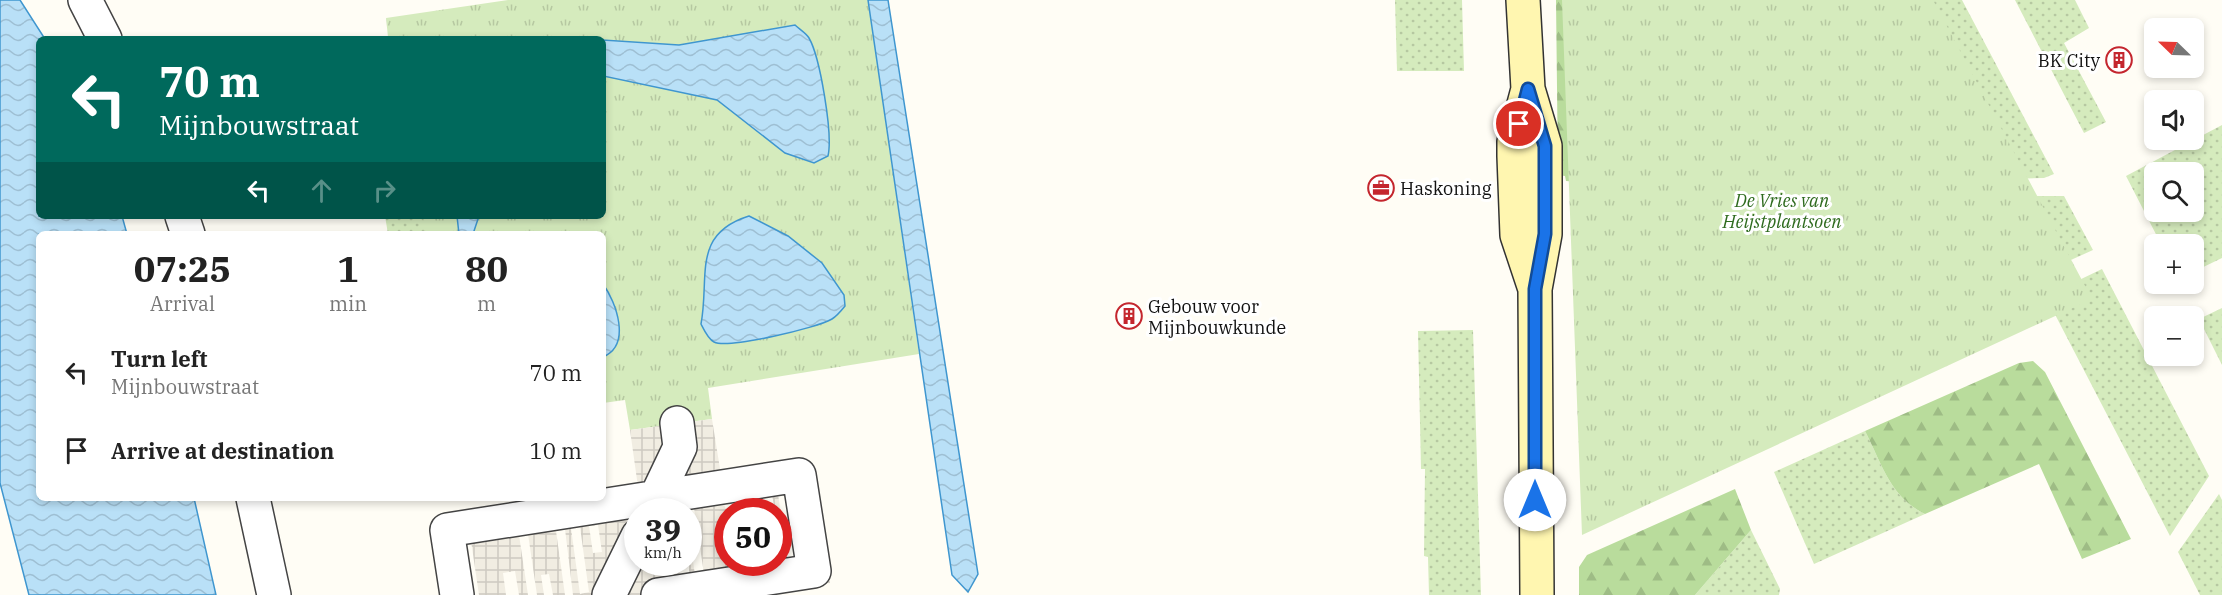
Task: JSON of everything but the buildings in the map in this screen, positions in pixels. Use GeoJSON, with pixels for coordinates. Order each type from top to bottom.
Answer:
{"type":"FeatureCollection","features":[{"type":"Feature","properties":{"kind":"main road"},"geometry":{"type":"LineString","coordinates":[[1523,0],[1528,89],[1514,142],[1514,156],[1517,235],[1535,289],[1538,595]]}},
{"type":"Feature","properties":{"kind":"street"},"geometry":{"type":"LineString","coordinates":[[85,0],[103,36]]}},
{"type":"Feature","properties":{"kind":"street"},"geometry":{"type":"LineString","coordinates":[[655,498],[680,447],[677,423]]}},
{"type":"Feature","properties":{"kind":"street"},"geometry":{"type":"LineString","coordinates":[[658,595],[814,571],[799,475],[682,498]]}},
{"type":"Feature","properties":{"kind":"street"},"geometry":{"type":"LineString","coordinates":[[254,501],[274,595]]}},
{"type":"Feature","properties":{"kind":"street"},"geometry":{"type":"LineString","coordinates":[[457,595],[447,530],[624,508]]}},
{"type":"Feature","properties":{"kind":"street"},"geometry":{"type":"LineString","coordinates":[[609,595],[624,564]]}},
{"type":"Feature","properties":{"kind":"green space"},"geometry":{"type":"Polygon","coordinates":[[[508,0],[868,0],[919,354],[708,388],[712,419],[630,430],[625,400],[606,403],[606,231],[426,231],[424,219],[606,219],[606,36],[388,36],[386,18],[508,0]]]}},
{"type":"Feature","properties":{"kind":"green space"},"geometry":{"type":"Polygon","coordinates":[[[1395,0],[1462,0],[1464,71],[1397,71],[1395,0]]]}},
{"type":"Feature","properties":{"kind":"green space"},"geometry":{"type":"Polygon","coordinates":[[[1556,0],[1611,0],[1579,182],[1566,181],[1565,176],[1558,175],[1556,0]]]}},
{"type":"Feature","properties":{"kind":"green space","name":"De Vries van Heijstplantsoen"},"geometry":{"type":"Polygon","coordinates":[[[1562,0],[1933,0],[2092,299],[1582,535],[1562,0]]]}},
{"type":"Feature","properties":{"kind":"green space"},"geometry":{"type":"Polygon","coordinates":[[[1893,0],[1962,0],[2054,174],[2044,178],[2008,179],[1893,0]]]}},
{"type":"Feature","properties":{"kind":"green space"},"geometry":{"type":"Polygon","coordinates":[[[2015,0],[2075,0],[2089,28],[2064,43],[2106,122],[2084,133],[2015,0]]]}},
{"type":"Feature","properties":{"kind":"green space"},"geometry":{"type":"Polygon","coordinates":[[[2222,125],[2222,258],[2204,267],[2204,234],[2156,234],[2150,222],[2204,222],[2204,162],[2152,162],[2175,150],[2204,150],[2204,135],[2222,125]]]}},
{"type":"Feature","properties":{"kind":"green space"},"geometry":{"type":"Polygon","coordinates":[[[2144,166],[2144,211],[2126,176],[2144,166]]]}},
{"type":"Feature","properties":{"kind":"green space"},"geometry":{"type":"Polygon","coordinates":[[[2001,196],[2064,196],[2093,250],[2042,273],[2001,196]]]}},
{"type":"Feature","properties":{"kind":"green space"},"geometry":{"type":"Polygon","coordinates":[[[386,219],[457,219],[459,231],[388,231],[386,219]]]}},
{"type":"Feature","properties":{"kind":"green space"},"geometry":{"type":"Polygon","coordinates":[[[2102,269],[2144,350],[2144,366],[2152,366],[2209,476],[2170,536],[2047,299],[2050,294],[2102,269]]]}},
{"type":"Feature","properties":{"kind":"green space"},"geometry":{"type":"Polygon","coordinates":[[[2222,308],[2222,365],[2204,329],[2204,317],[2222,308]]]}},
{"type":"Feature","properties":{"kind":"green space"},"geometry":{"type":"Polygon","coordinates":[[[1473,330],[1481,595],[1429,595],[1428,557],[1424,556],[1425,469],[1421,469],[1418,331],[1473,330]]]}},
{"type":"Feature","properties":{"kind":"green space"},"geometry":{"type":"Polygon","coordinates":[[[2033,361],[2045,372],[2131,539],[2082,559],[2039,464],[1925,514],[1913,507],[1895,489],[1865,431],[2019,363],[2033,361]]]}},
{"type":"Feature","properties":{"kind":"green space"},"geometry":{"type":"Polygon","coordinates":[[[1865,431],[1895,489],[1903,499],[1925,514],[1814,564],[1774,472],[1865,431]]]}},
{"type":"Feature","properties":{"kind":"green space"},"geometry":{"type":"Polygon","coordinates":[[[1735,489],[1751,530],[1695,595],[1579,595],[1579,567],[1587,555],[1735,489]]]}},
{"type":"Feature","properties":{"kind":"green space"},"geometry":{"type":"Polygon","coordinates":[[[2219,494],[2222,500],[2222,595],[2200,595],[2178,552],[2219,494]]]}},
{"type":"Feature","properties":{"kind":"green space"},"geometry":{"type":"Polygon","coordinates":[[[1751,530],[1780,589],[1779,595],[1695,595],[1751,530]]]}},
{"type":"Feature","properties":{"kind":"shaded area"},"geometry":{"type":"Polygon","coordinates":[[[712,419],[721,475],[811,461],[830,583],[755,595],[573,595],[565,529],[556,531],[565,595],[553,595],[549,574],[541,575],[544,595],[537,595],[528,534],[519,535],[528,595],[519,595],[515,571],[503,573],[506,595],[479,595],[471,541],[463,542],[444,595],[432,520],[551,501],[606,501],[606,492],[638,487],[630,430],[712,419]],[[598,525],[589,526],[593,553],[602,552],[598,525]],[[580,527],[571,528],[580,594],[589,592],[580,527]]]}},
{"type":"Feature","properties":{"kind":"water"},"geometry":{"type":"Polygon","coordinates":[[[0,0],[20,0],[43,36],[36,36],[36,219],[123,219],[126,231],[36,231],[36,501],[195,501],[216,595],[29,595],[0,483],[0,0]]]}},
{"type":"Feature","properties":{"kind":"water"},"geometry":{"type":"Polygon","coordinates":[[[868,0],[888,0],[978,574],[968,592],[952,575],[868,0]]]}},
{"type":"Feature","properties":{"kind":"water"},"geometry":{"type":"Polygon","coordinates":[[[795,25],[808,36],[817,61],[829,131],[828,156],[814,163],[785,153],[717,100],[606,77],[606,40],[679,45],[795,25]]]}},
{"type":"Feature","properties":{"kind":"water"},"geometry":{"type":"Polygon","coordinates":[[[749,216],[788,236],[822,263],[844,295],[845,306],[836,316],[823,323],[754,340],[722,343],[710,339],[701,324],[705,274],[711,246],[718,234],[731,224],[749,216]]]}},
{"type":"Feature","properties":{"kind":"water"},"geometry":{"type":"Polygon","coordinates":[[[457,219],[478,219],[474,231],[459,231],[457,219]]]}},
{"type":"Feature","properties":{"kind":"water"},"geometry":{"type":"Polygon","coordinates":[[[606,289],[613,301],[619,323],[617,343],[606,355],[606,289]]]}},
{"type":"Feature","properties":{"kind":"place","name":"BK City"},"geometry":{"type":"Point","coordinates":[2119,60]}},
{"type":"Feature","properties":{"kind":"place","name":"Haskoning"},"geometry":{"type":"Point","coordinates":[1381,188]}},
{"type":"Feature","properties":{"kind":"place","name":"Gebouw voor Mijnbouwkunde"},"geometry":{"type":"Point","coordinates":[1129,316]}},
{"type":"Feature","properties":{"kind":"route"},"geometry":{"type":"LineString","coordinates":[[1519,124],[1528,89],[1545,146],[1545,234],[1535,289],[1535,500]]}}]}
